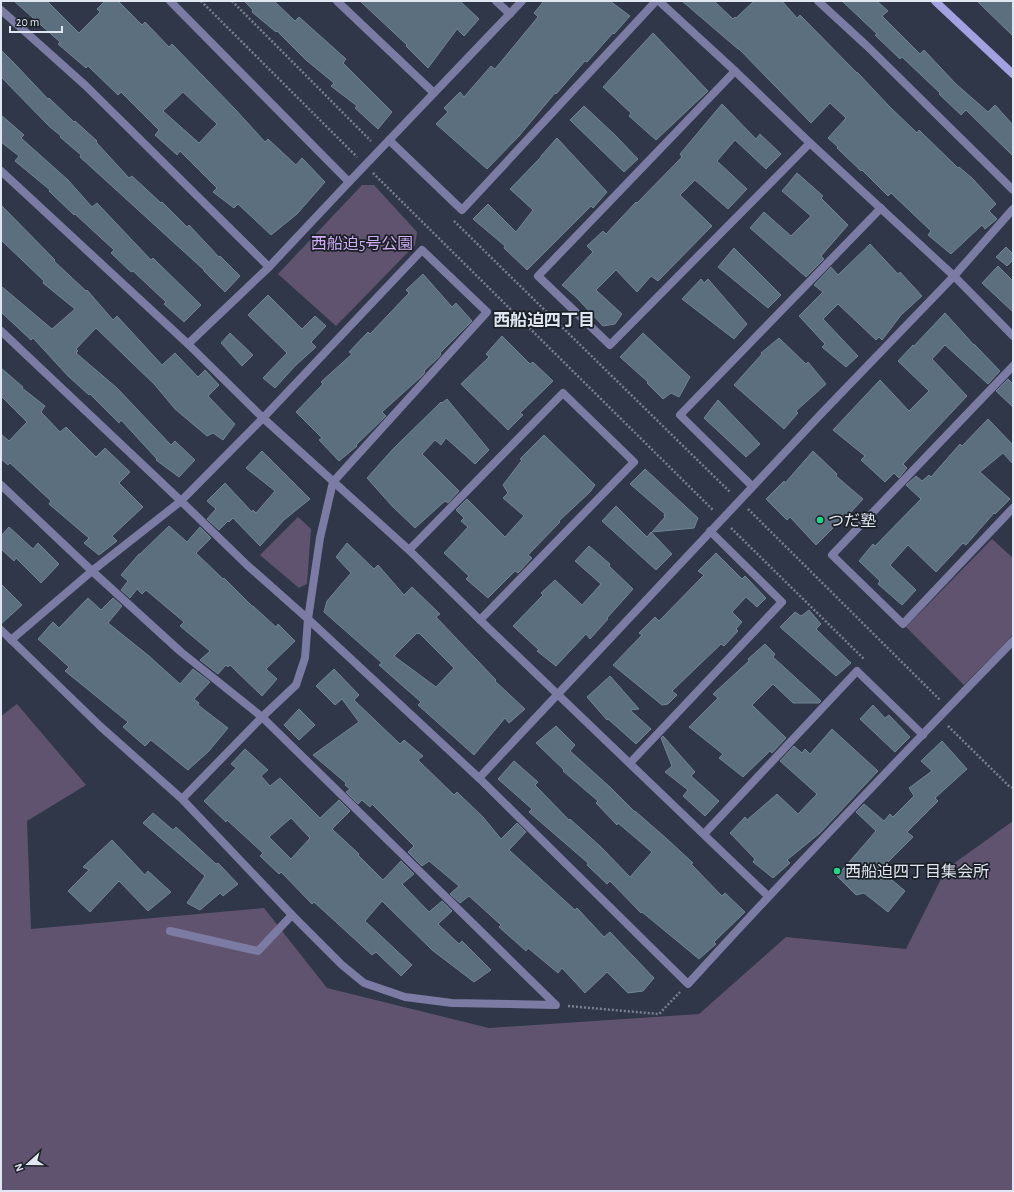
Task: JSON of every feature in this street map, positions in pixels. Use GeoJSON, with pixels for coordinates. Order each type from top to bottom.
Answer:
{"type":"FeatureCollection","features":[{"type":"Feature","properties":{"kind":"street"},"geometry":{"type":"LineString","coordinates":[[170,1],[349,182]]}},
{"type":"Feature","properties":{"kind":"street"},"geometry":{"type":"LineString","coordinates":[[337,1],[434,93]]}},
{"type":"Feature","properties":{"kind":"street"},"geometry":{"type":"LineString","coordinates":[[496,1],[510,14]]}},
{"type":"Feature","properties":{"kind":"street"},"geometry":{"type":"LineString","coordinates":[[188,344],[269,267],[522,1]]}},
{"type":"Feature","properties":{"kind":"street"},"geometry":{"type":"LineString","coordinates":[[389,140],[462,210],[656,1]]}},
{"type":"Feature","properties":{"kind":"street"},"geometry":{"type":"LineString","coordinates":[[660,1],[810,143],[954,276],[1013,336]]}},
{"type":"Feature","properties":{"kind":"street"},"geometry":{"type":"LineString","coordinates":[[818,1],[867,46],[1013,190]]}},
{"type":"Feature","properties":{"kind":"street"},"geometry":{"type":"LineString","coordinates":[[935,1],[1013,74]]}},
{"type":"Feature","properties":{"kind":"street"},"geometry":{"type":"LineString","coordinates":[[1,10],[86,86],[269,267]]}},
{"type":"Feature","properties":{"kind":"street"},"geometry":{"type":"LineString","coordinates":[[735,71],[538,276],[610,346],[810,143]]}},
{"type":"Feature","properties":{"kind":"street"},"geometry":{"type":"LineString","coordinates":[[1,172],[188,344],[263,418],[409,550],[768,896]]}},
{"type":"Feature","properties":{"kind":"street"},"geometry":{"type":"LineString","coordinates":[[752,486],[680,415],[881,208]]}},
{"type":"Feature","properties":{"kind":"street"},"geometry":{"type":"LineString","coordinates":[[479,778],[752,486],[954,276],[1013,210]]}},
{"type":"Feature","properties":{"kind":"street"},"geometry":{"type":"LineString","coordinates":[[11,640],[92,571],[181,501],[263,418],[422,250],[487,312],[333,482],[320,538],[308,619],[305,658],[296,685],[262,717],[182,799]]}},
{"type":"Feature","properties":{"kind":"street"},"geometry":{"type":"LineString","coordinates":[[1,331],[247,565],[308,619],[479,778],[688,984],[768,896],[1013,641]]}},
{"type":"Feature","properties":{"kind":"street"},"geometry":{"type":"LineString","coordinates":[[1013,366],[832,555],[903,624],[1013,508]]}},
{"type":"Feature","properties":{"kind":"street"},"geometry":{"type":"LineString","coordinates":[[409,550],[563,393],[634,462],[480,620]]}},
{"type":"Feature","properties":{"kind":"street"},"geometry":{"type":"LineString","coordinates":[[1,485],[181,652],[262,717],[556,1005]]}},
{"type":"Feature","properties":{"kind":"street"},"geometry":{"type":"LineString","coordinates":[[630,763],[782,602],[710,531]]}},
{"type":"Feature","properties":{"kind":"street"},"geometry":{"type":"LineString","coordinates":[[1,630],[100,726],[182,799],[292,915],[342,964],[364,983],[405,997],[452,1003],[556,1005]]}},
{"type":"Feature","properties":{"kind":"street"},"geometry":{"type":"LineString","coordinates":[[704,834],[857,671],[923,735]]}},
{"type":"Feature","properties":{"kind":"street"},"geometry":{"type":"LineString","coordinates":[[170,931],[258,951],[292,915]]}},
{"type":"Feature","properties":{"kind":"path"},"geometry":{"type":"LineString","coordinates":[[201,1],[869,664]]}},
{"type":"Feature","properties":{"kind":"path"},"geometry":{"type":"LineString","coordinates":[[232,1],[380,150]]}},
{"type":"Feature","properties":{"kind":"path"},"geometry":{"type":"LineString","coordinates":[[449,216],[739,500],[948,708]]}},
{"type":"Feature","properties":{"kind":"path"},"geometry":{"type":"LineString","coordinates":[[939,717],[1009,786],[1013,788]]}},
{"type":"Feature","properties":{"kind":"path"},"geometry":{"type":"LineString","coordinates":[[556,1005],[659,1014],[688,984]]}},
{"type":"Feature","properties":{"kind":"green space","name":"西船迫5号公園"},"geometry":{"type":"Polygon","coordinates":[[[362,185],[374,185],[417,232],[415,245],[336,326],[278,274],[362,185]]]}},
{"type":"Feature","properties":{"kind":"green space"},"geometry":{"type":"Polygon","coordinates":[[[298,517],[311,529],[307,584],[299,588],[260,555],[298,517]]]}},
{"type":"Feature","properties":{"kind":"green space"},"geometry":{"type":"Polygon","coordinates":[[[992,539],[1013,558],[1013,635],[964,685],[906,627],[992,539]]]}},
{"type":"Feature","properties":{"kind":"green space"},"geometry":{"type":"Polygon","coordinates":[[[17,704],[86,785],[27,821],[31,929],[264,908],[327,988],[489,1028],[699,1014],[786,937],[906,949],[946,869],[1013,821],[1013,1191],[1,1191],[1,716],[17,704]]]}},
{"type":"Feature","properties":{"kind":"building"},"geometry":{"type":"Polygon","coordinates":[[[14,1],[47,1],[79,33],[100,12],[97,9],[105,1],[118,1],[142,25],[145,22],[169,47],[172,44],[265,142],[268,139],[296,165],[302,158],[325,182],[297,214],[271,235],[238,204],[234,208],[213,192],[217,188],[180,151],[177,155],[155,135],[159,130],[121,92],[118,95],[88,66],[86,68],[58,44],[60,42],[14,1]],[[183,92],[163,111],[199,143],[217,124],[183,92]]]}},
{"type":"Feature","properties":{"kind":"building"},"geometry":{"type":"Polygon","coordinates":[[[244,1],[274,1],[295,21],[299,17],[346,59],[343,63],[392,112],[378,129],[355,108],[357,106],[331,86],[334,83],[306,60],[277,31],[276,32],[252,12],[253,10],[244,1]]]}},
{"type":"Feature","properties":{"kind":"building"},"geometry":{"type":"Polygon","coordinates":[[[360,1],[460,1],[479,19],[464,36],[457,29],[428,68],[406,46],[407,45],[360,1]]]}},
{"type":"Feature","properties":{"kind":"building"},"geometry":{"type":"Polygon","coordinates":[[[544,1],[610,1],[630,16],[587,62],[585,61],[556,94],[555,93],[519,136],[487,169],[436,124],[448,112],[444,108],[460,92],[464,97],[491,66],[495,69],[538,17],[534,13],[544,1]]]}},
{"type":"Feature","properties":{"kind":"building"},"geometry":{"type":"Polygon","coordinates":[[[682,1],[714,1],[733,19],[754,1],[782,1],[797,18],[800,15],[917,133],[919,130],[958,168],[959,167],[972,178],[996,204],[989,211],[997,219],[985,229],[982,225],[951,254],[928,235],[931,231],[891,193],[888,196],[828,138],[846,118],[830,103],[811,123],[739,49],[682,1]]]}},
{"type":"Feature","properties":{"kind":"building"},"geometry":{"type":"Polygon","coordinates":[[[842,1],[877,1],[888,11],[882,16],[920,54],[924,50],[956,84],[988,112],[995,105],[1013,125],[1013,156],[966,110],[961,115],[902,57],[900,59],[875,35],[877,34],[842,1]]]}},
{"type":"Feature","properties":{"kind":"building"},"geometry":{"type":"Polygon","coordinates":[[[977,1],[1013,1],[1013,36],[977,1]]]}},
{"type":"Feature","properties":{"kind":"building"},"geometry":{"type":"Polygon","coordinates":[[[653,33],[708,91],[656,140],[629,116],[631,113],[603,87],[653,33]]]}},
{"type":"Feature","properties":{"kind":"building"},"geometry":{"type":"Polygon","coordinates":[[[1,50],[48,99],[49,98],[97,141],[96,142],[129,178],[132,176],[161,203],[162,202],[187,227],[189,225],[219,257],[220,256],[240,276],[225,292],[204,270],[80,157],[81,155],[60,137],[61,136],[50,127],[1,77],[1,50]]]}},
{"type":"Feature","properties":{"kind":"building"},"geometry":{"type":"Polygon","coordinates":[[[722,104],[756,139],[760,134],[781,154],[766,169],[735,140],[717,161],[747,189],[728,209],[695,180],[680,195],[712,226],[658,281],[651,276],[637,292],[616,270],[596,290],[622,314],[615,324],[603,326],[576,297],[562,285],[593,252],[587,246],[603,231],[606,234],[682,157],[680,154],[722,104]]]}},
{"type":"Feature","properties":{"kind":"building"},"geometry":{"type":"Polygon","coordinates":[[[584,106],[638,159],[624,172],[570,120],[584,106]]]}},
{"type":"Feature","properties":{"kind":"building"},"geometry":{"type":"Polygon","coordinates":[[[1,115],[24,135],[21,138],[68,180],[92,207],[97,203],[151,260],[153,258],[201,305],[184,322],[164,304],[166,302],[111,253],[114,250],[75,214],[74,215],[49,191],[50,190],[15,161],[19,156],[1,142],[1,115]]]}},
{"type":"Feature","properties":{"kind":"building"},"geometry":{"type":"Polygon","coordinates":[[[557,138],[607,192],[593,208],[591,206],[527,270],[504,248],[505,246],[473,219],[488,204],[516,232],[533,210],[510,189],[557,138]]]}},
{"type":"Feature","properties":{"kind":"building"},"geometry":{"type":"Polygon","coordinates":[[[797,173],[823,196],[821,198],[848,225],[821,256],[824,259],[806,277],[750,228],[764,212],[791,236],[811,216],[782,191],[797,173]]]}},
{"type":"Feature","properties":{"kind":"building"},"geometry":{"type":"Polygon","coordinates":[[[1,205],[55,260],[54,261],[86,291],[87,290],[113,320],[117,316],[162,365],[175,353],[198,377],[205,370],[219,385],[208,396],[235,424],[223,440],[213,433],[207,436],[175,409],[155,385],[96,328],[76,349],[78,351],[76,353],[117,388],[171,445],[175,441],[195,460],[179,477],[156,460],[157,459],[121,420],[119,423],[90,394],[89,395],[68,376],[33,338],[31,340],[1,312],[1,286],[52,329],[75,309],[43,283],[44,281],[1,240],[1,205]]]}},
{"type":"Feature","properties":{"kind":"building"},"geometry":{"type":"Polygon","coordinates":[[[870,244],[898,274],[900,272],[922,296],[901,315],[882,340],[879,337],[876,340],[838,304],[823,319],[858,356],[846,367],[822,347],[825,344],[799,316],[823,292],[814,285],[831,267],[838,275],[870,244]]]}},
{"type":"Feature","properties":{"kind":"building"},"geometry":{"type":"Polygon","coordinates":[[[1006,247],[1013,254],[1013,260],[1007,266],[996,257],[1006,247]]]}},
{"type":"Feature","properties":{"kind":"building"},"geometry":{"type":"Polygon","coordinates":[[[734,248],[781,295],[768,308],[718,267],[734,248]]]}},
{"type":"Feature","properties":{"kind":"building"},"geometry":{"type":"Polygon","coordinates":[[[998,266],[1013,281],[1013,312],[982,283],[998,266]]]}},
{"type":"Feature","properties":{"kind":"building"},"geometry":{"type":"Polygon","coordinates":[[[423,274],[452,307],[456,303],[472,321],[440,353],[441,354],[439,357],[424,371],[425,372],[423,375],[382,412],[386,416],[356,445],[357,446],[339,461],[319,440],[322,438],[296,412],[323,384],[321,382],[352,354],[349,352],[368,332],[370,334],[409,293],[406,290],[423,274]]]}},
{"type":"Feature","properties":{"kind":"building"},"geometry":{"type":"Polygon","coordinates":[[[701,279],[704,283],[708,279],[747,324],[734,339],[682,299],[701,279]]]}},
{"type":"Feature","properties":{"kind":"building"},"geometry":{"type":"Polygon","coordinates":[[[268,295],[302,329],[315,316],[326,326],[311,342],[316,347],[295,366],[275,388],[263,378],[287,353],[248,315],[268,295]]]}},
{"type":"Feature","properties":{"kind":"building"},"geometry":{"type":"Polygon","coordinates":[[[945,313],[1000,371],[988,384],[945,345],[932,359],[967,396],[903,464],[907,468],[899,478],[894,473],[885,482],[861,460],[865,456],[833,430],[880,380],[909,411],[929,391],[898,361],[945,313]]]}},
{"type":"Feature","properties":{"kind":"building"},"geometry":{"type":"Polygon","coordinates":[[[230,333],[253,355],[242,366],[221,343],[230,333]]]}},
{"type":"Feature","properties":{"kind":"building"},"geometry":{"type":"Polygon","coordinates":[[[643,333],[690,377],[679,397],[671,393],[663,399],[647,383],[648,382],[620,357],[643,333]]]}},
{"type":"Feature","properties":{"kind":"building"},"geometry":{"type":"Polygon","coordinates":[[[502,336],[530,364],[533,362],[553,381],[520,413],[523,415],[508,430],[461,384],[489,357],[486,354],[502,336]]]}},
{"type":"Feature","properties":{"kind":"building"},"geometry":{"type":"Polygon","coordinates":[[[779,338],[806,364],[808,362],[826,384],[796,411],[798,413],[784,429],[734,385],[762,354],[761,353],[779,338]]]}},
{"type":"Feature","properties":{"kind":"building"},"geometry":{"type":"Polygon","coordinates":[[[1,368],[23,387],[22,388],[45,406],[41,412],[60,432],[66,427],[96,457],[105,448],[130,472],[119,483],[143,507],[112,536],[117,541],[99,555],[84,543],[89,538],[49,504],[51,501],[10,463],[8,465],[1,459],[1,434],[9,441],[27,422],[1,396],[1,368]]]}},
{"type":"Feature","properties":{"kind":"building"},"geometry":{"type":"Polygon","coordinates":[[[1008,379],[1013,384],[1013,407],[996,391],[1008,379]]]}},
{"type":"Feature","properties":{"kind":"building"},"geometry":{"type":"Polygon","coordinates":[[[447,399],[489,450],[475,464],[446,438],[441,445],[435,440],[422,454],[459,491],[448,503],[445,501],[415,528],[392,506],[367,478],[393,449],[441,402],[442,403],[447,399]]]}},
{"type":"Feature","properties":{"kind":"building"},"geometry":{"type":"Polygon","coordinates":[[[718,400],[760,444],[746,457],[704,418],[718,400]]]}},
{"type":"Feature","properties":{"kind":"building"},"geometry":{"type":"Polygon","coordinates":[[[988,419],[1013,445],[1013,464],[1003,453],[980,472],[1010,499],[995,514],[994,513],[966,545],[963,543],[936,572],[908,545],[890,565],[916,590],[902,605],[878,584],[880,581],[859,561],[873,544],[875,546],[921,499],[906,485],[916,476],[922,481],[929,475],[931,477],[960,444],[962,446],[988,419]]]}},
{"type":"Feature","properties":{"kind":"building"},"geometry":{"type":"Polygon","coordinates":[[[544,435],[595,485],[590,492],[559,521],[560,522],[528,555],[532,558],[518,573],[515,571],[488,598],[466,579],[469,576],[444,553],[468,527],[461,521],[464,518],[456,510],[467,499],[505,537],[524,516],[503,498],[508,493],[503,485],[522,460],[520,459],[544,435]]]}},
{"type":"Feature","properties":{"kind":"building"},"geometry":{"type":"Polygon","coordinates":[[[262,451],[310,499],[284,520],[260,546],[233,518],[219,530],[207,519],[216,509],[207,501],[225,483],[252,512],[253,510],[256,513],[275,491],[246,468],[262,451]]]}},
{"type":"Feature","properties":{"kind":"building"},"geometry":{"type":"Polygon","coordinates":[[[813,451],[837,474],[836,476],[863,499],[816,545],[790,517],[787,520],[766,499],[784,481],[785,483],[813,451]]]}},
{"type":"Feature","properties":{"kind":"building"},"geometry":{"type":"Polygon","coordinates":[[[645,469],[698,518],[694,528],[652,532],[665,517],[665,514],[630,484],[645,469]]]}},
{"type":"Feature","properties":{"kind":"building"},"geometry":{"type":"Polygon","coordinates":[[[616,506],[647,537],[651,532],[672,554],[656,570],[602,521],[616,506]]]}},
{"type":"Feature","properties":{"kind":"building"},"geometry":{"type":"Polygon","coordinates":[[[169,526],[187,542],[200,527],[211,538],[196,553],[252,606],[276,627],[278,624],[295,641],[266,669],[277,679],[262,696],[230,665],[228,667],[226,665],[218,674],[200,660],[210,651],[180,626],[184,622],[146,590],[142,594],[137,589],[130,598],[121,590],[128,581],[121,575],[139,554],[169,526]]]}},
{"type":"Feature","properties":{"kind":"building"},"geometry":{"type":"Polygon","coordinates":[[[9,527],[33,549],[38,543],[59,564],[41,583],[16,558],[14,561],[1,549],[1,536],[9,527]]]}},
{"type":"Feature","properties":{"kind":"building"},"geometry":{"type":"Polygon","coordinates":[[[347,543],[374,569],[378,565],[404,595],[412,587],[440,614],[436,617],[496,680],[495,681],[525,709],[509,723],[505,718],[474,755],[418,705],[421,702],[379,665],[382,663],[324,612],[327,601],[351,573],[336,557],[347,543]],[[417,633],[394,656],[436,687],[454,668],[419,633],[417,633]]]}},
{"type":"Feature","properties":{"kind":"building"},"geometry":{"type":"Polygon","coordinates":[[[589,546],[610,564],[609,566],[633,589],[590,639],[586,634],[556,666],[537,651],[539,650],[513,626],[543,595],[541,593],[555,580],[582,605],[601,584],[575,561],[589,546]]]}},
{"type":"Feature","properties":{"kind":"building"},"geometry":{"type":"Polygon","coordinates":[[[716,553],[742,579],[745,576],[766,598],[757,607],[746,597],[732,612],[742,622],[736,629],[738,631],[724,646],[721,644],[672,691],[677,695],[668,704],[662,705],[613,665],[642,635],[639,633],[655,617],[659,621],[704,575],[698,571],[716,553]]]}},
{"type":"Feature","properties":{"kind":"building"},"geometry":{"type":"Polygon","coordinates":[[[1,584],[22,605],[1,624],[1,584]]]}},
{"type":"Feature","properties":{"kind":"building"},"geometry":{"type":"Polygon","coordinates":[[[88,598],[101,610],[113,598],[122,606],[108,623],[149,656],[180,684],[193,669],[210,682],[194,699],[199,703],[198,705],[228,728],[209,751],[188,770],[151,740],[145,746],[123,727],[128,722],[65,671],[69,667],[38,639],[53,622],[59,628],[88,598]]]}},
{"type":"Feature","properties":{"kind":"building"},"geometry":{"type":"Polygon","coordinates":[[[809,610],[821,624],[816,629],[851,663],[836,676],[780,627],[795,612],[801,616],[809,610]]]}},
{"type":"Feature","properties":{"kind":"building"},"geometry":{"type":"Polygon","coordinates":[[[765,644],[775,654],[773,657],[821,701],[819,703],[793,703],[773,684],[752,705],[786,738],[772,753],[770,751],[743,777],[719,758],[723,754],[689,727],[718,698],[713,694],[765,644]]]}},
{"type":"Feature","properties":{"kind":"building"},"geometry":{"type":"Polygon","coordinates":[[[334,669],[359,695],[354,700],[400,744],[404,740],[423,756],[418,760],[454,795],[457,792],[483,817],[501,839],[517,823],[526,832],[509,850],[575,910],[577,908],[604,937],[610,932],[654,978],[643,991],[628,993],[607,972],[585,993],[562,968],[558,973],[528,948],[526,951],[499,927],[501,925],[469,896],[460,903],[450,894],[459,886],[429,861],[422,866],[408,852],[414,846],[372,804],[370,807],[362,800],[358,804],[346,792],[350,789],[345,785],[346,783],[313,755],[359,722],[342,699],[335,705],[316,686],[334,669]]]}},
{"type":"Feature","properties":{"kind":"building"},"geometry":{"type":"Polygon","coordinates":[[[610,676],[639,709],[630,710],[651,729],[636,744],[608,719],[607,720],[587,697],[610,676]]]}},
{"type":"Feature","properties":{"kind":"building"},"geometry":{"type":"Polygon","coordinates":[[[873,705],[885,718],[889,715],[910,737],[895,752],[860,719],[873,705]]]}},
{"type":"Feature","properties":{"kind":"building"},"geometry":{"type":"Polygon","coordinates":[[[299,709],[315,725],[299,740],[284,725],[299,709]]]}},
{"type":"Feature","properties":{"kind":"building"},"geometry":{"type":"Polygon","coordinates":[[[556,726],[575,745],[570,751],[635,812],[693,863],[691,864],[722,896],[725,893],[745,912],[714,942],[716,944],[699,959],[642,912],[641,913],[610,881],[607,884],[587,865],[588,863],[529,812],[532,809],[498,779],[514,761],[538,782],[535,785],[569,820],[570,819],[601,847],[630,877],[652,852],[618,823],[617,825],[596,803],[598,801],[563,771],[564,770],[536,743],[556,726]]]}},
{"type":"Feature","properties":{"kind":"building"},"geometry":{"type":"Polygon","coordinates":[[[832,729],[878,771],[820,833],[787,860],[790,863],[773,878],[753,862],[755,859],[730,833],[745,817],[747,820],[777,794],[798,814],[817,794],[780,761],[794,746],[802,753],[805,749],[810,754],[832,729]]]}},
{"type":"Feature","properties":{"kind":"building"},"geometry":{"type":"Polygon","coordinates":[[[663,736],[695,772],[691,776],[719,801],[705,816],[683,796],[688,790],[665,772],[672,766],[661,738],[663,736]]]}},
{"type":"Feature","properties":{"kind":"building"},"geometry":{"type":"Polygon","coordinates":[[[942,741],[967,769],[935,798],[938,801],[907,832],[913,837],[880,870],[905,891],[888,912],[864,893],[856,895],[837,876],[876,831],[856,812],[864,804],[884,821],[890,814],[893,817],[914,796],[909,788],[932,771],[921,761],[942,741]]]}},
{"type":"Feature","properties":{"kind":"building"},"geometry":{"type":"Polygon","coordinates":[[[245,749],[268,770],[261,776],[270,786],[280,778],[320,818],[339,800],[350,811],[332,829],[359,854],[358,855],[383,880],[401,861],[414,874],[402,884],[429,912],[442,901],[452,911],[438,924],[459,944],[462,941],[491,970],[474,982],[432,950],[382,901],[365,921],[412,965],[401,976],[376,952],[372,955],[314,902],[312,904],[281,872],[279,874],[260,856],[263,853],[227,820],[226,822],[204,801],[236,768],[231,764],[245,749]],[[291,818],[269,837],[291,859],[310,838],[291,818]]]}},
{"type":"Feature","properties":{"kind":"building"},"geometry":{"type":"Polygon","coordinates":[[[153,813],[173,830],[176,827],[216,864],[218,863],[238,884],[223,896],[220,893],[200,910],[187,903],[205,876],[143,823],[153,813]]]}},
{"type":"Feature","properties":{"kind":"building"},"geometry":{"type":"Polygon","coordinates":[[[112,840],[145,875],[148,871],[171,892],[148,911],[119,881],[90,912],[68,891],[89,870],[83,867],[112,840]]]}},
{"type":"Feature","properties":{"kind":"place","name":"つだ塾"},"geometry":{"type":"Point","coordinates":[820,520]}},
{"type":"Feature","properties":{"kind":"place","name":"西船迫四丁目集会所"},"geometry":{"type":"Point","coordinates":[837,871]}},
{"type":"Feature","properties":{"kind":"district","name":"西船迫四丁目"},"geometry":{"type":"Point","coordinates":[544,320]}}]}
